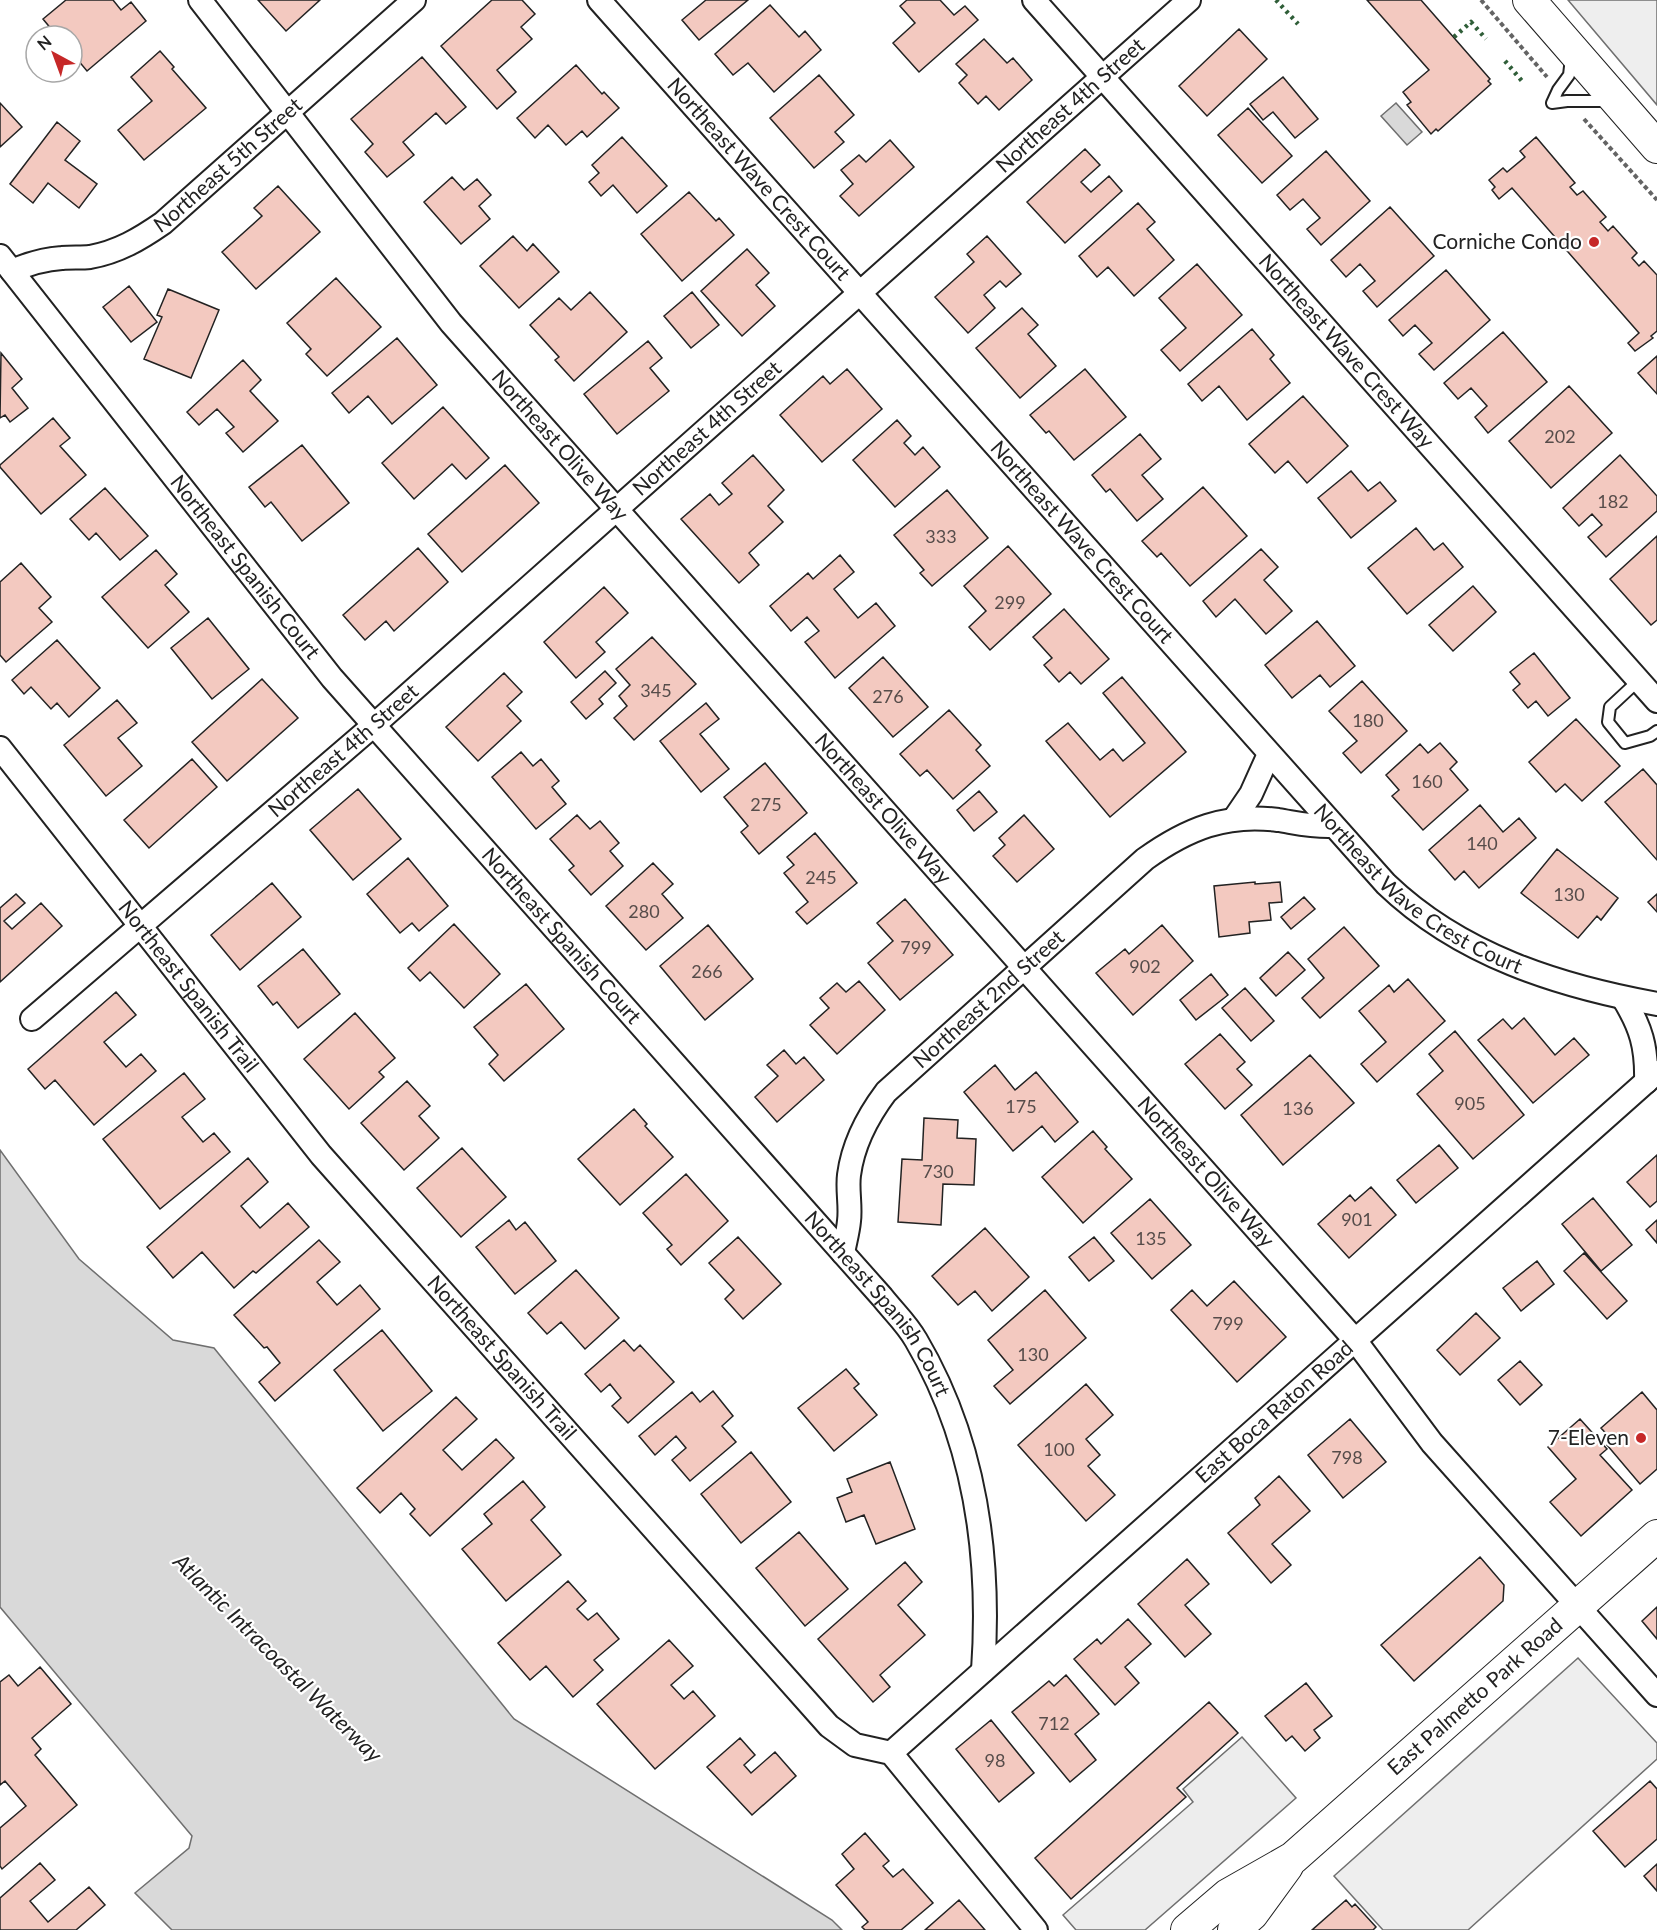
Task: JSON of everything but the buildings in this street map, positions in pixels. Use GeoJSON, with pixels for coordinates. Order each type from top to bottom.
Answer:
{"type":"FeatureCollection","features":[{"type":"Feature","properties":{"kind":"main road"},"geometry":{"type":"LineString","coordinates":[[1529,0],[1657,147]]}},
{"type":"Feature","properties":{"kind":"main road","name":"East Palmetto Park Road"},"geometry":{"type":"LineString","coordinates":[[1187,1930],[1228,1894],[1293,1858],[1657,1536]]}},
{"type":"Feature","properties":{"kind":"main road","name":"East Palmetto Park Road"},"geometry":{"type":"LineString","coordinates":[[1246,1923],[1293,1858]]}},
{"type":"Feature","properties":{"kind":"street","name":"Northeast Olive Way"},"geometry":{"type":"LineString","coordinates":[[200,0],[451,323],[1355,1340],[1432,1443],[1657,1695]]}},
{"type":"Feature","properties":{"kind":"street","name":"Northeast 5th Street"},"geometry":{"type":"LineString","coordinates":[[6,264],[88,257],[116,250],[141,238],[163,223],[414,0]]}},
{"type":"Feature","properties":{"kind":"street","name":"Northeast Wave Crest Court"},"geometry":{"type":"LineString","coordinates":[[599,0],[1386,884],[1405,902],[1447,933],[1497,958],[1549,979],[1623,998],[1657,1004]]}},
{"type":"Feature","properties":{"kind":"street","name":"Northeast Wave Crest Way"},"geometry":{"type":"LineString","coordinates":[[1034,0],[1657,701]]}},
{"type":"Feature","properties":{"kind":"street","name":"Northeast 4th Street"},"geometry":{"type":"LineString","coordinates":[[32,1019],[374,725],[1189,0]]}},
{"type":"Feature","properties":{"kind":"street","name":"Northeast Spanish Court"},"geometry":{"type":"LineString","coordinates":[[6,264],[332,678],[843,1253],[914,1337],[949,1408],[967,1463],[979,1520],[985,1577],[986,1635],[983,1671]]}},
{"type":"Feature","properties":{"kind":"street","name":"Northeast Spanish Trail"},"geometry":{"type":"LineString","coordinates":[[0,748],[321,1155],[829,1726],[855,1745],[891,1753]]}},
{"type":"Feature","properties":{"kind":"street"},"geometry":{"type":"LineString","coordinates":[[1234,819],[1251,794],[1269,754]]}},
{"type":"Feature","properties":{"kind":"street","name":"Northeast 2nd Street"},"geometry":{"type":"LineString","coordinates":[[843,1253],[849,1220],[848,1197],[852,1163],[862,1130],[886,1092],[1145,859],[1169,841],[1190,831],[1234,819],[1257,818],[1316,827],[1333,826]]}},
{"type":"Feature","properties":{"kind":"street"},"geometry":{"type":"LineString","coordinates":[[1623,998],[1635,1017],[1643,1038],[1651,1077]]}},
{"type":"Feature","properties":{"kind":"street","name":"East Boca Raton Road"},"geometry":{"type":"LineString","coordinates":[[891,1753],[1651,1077]]}},
{"type":"Feature","properties":{"kind":"street"},"geometry":{"type":"LineString","coordinates":[[891,1753],[1036,1930]]}},
{"type":"Feature","properties":{"kind":"lane"},"geometry":{"type":"LineString","coordinates":[[1572,51],[1569,75],[1552,103],[1616,101]]}},
{"type":"Feature","properties":{"kind":"lane"},"geometry":{"type":"LineString","coordinates":[[1639,681],[1610,706],[1608,722],[1625,743],[1650,736],[1657,731]]}},
{"type":"Feature","properties":{"kind":"shaded area"},"geometry":{"type":"Polygon","coordinates":[[[1568,0],[1657,0],[1657,105],[1568,0]]]}},
{"type":"Feature","properties":{"kind":"shaded area"},"geometry":{"type":"Polygon","coordinates":[[[1578,1658],[1657,1743],[1657,1759],[1468,1930],[1383,1930],[1334,1876],[1578,1658]]]}},
{"type":"Feature","properties":{"kind":"shaded area"},"geometry":{"type":"Polygon","coordinates":[[[1242,1737],[1296,1798],[1145,1930],[1076,1930],[1063,1915],[1193,1802],[1183,1789],[1242,1737]]]}},
{"type":"Feature","properties":{"kind":"water"},"geometry":{"type":"Polygon","coordinates":[[[1396,103],[1422,132],[1407,145],[1381,116],[1396,103]]]}},
{"type":"Feature","properties":{"kind":"water","name":"Atlantic Intracoastal Waterway"},"geometry":{"type":"Polygon","coordinates":[[[0,1150],[79,1259],[173,1340],[214,1348],[514,1719],[832,1920],[842,1930],[172,1930],[135,1893],[189,1848],[192,1836],[0,1607],[0,1150]]]}},
{"type":"Feature","properties":{"kind":"hedge"},"geometry":{"type":"LineString","coordinates":[[1276,0],[1298,24]]}},
{"type":"Feature","properties":{"kind":"hedge"},"geometry":{"type":"LineString","coordinates":[[1454,37],[1471,22],[1486,39]]}},
{"type":"Feature","properties":{"kind":"hedge"},"geometry":{"type":"LineString","coordinates":[[1505,61],[1522,81]]}},
{"type":"Feature","properties":{"kind":"place","name":"Corniche Condo"},"geometry":{"type":"Point","coordinates":[1594,242]}},
{"type":"Feature","properties":{"kind":"place","name":"7-Eleven"},"geometry":{"type":"Point","coordinates":[1641,1438]}}]}
